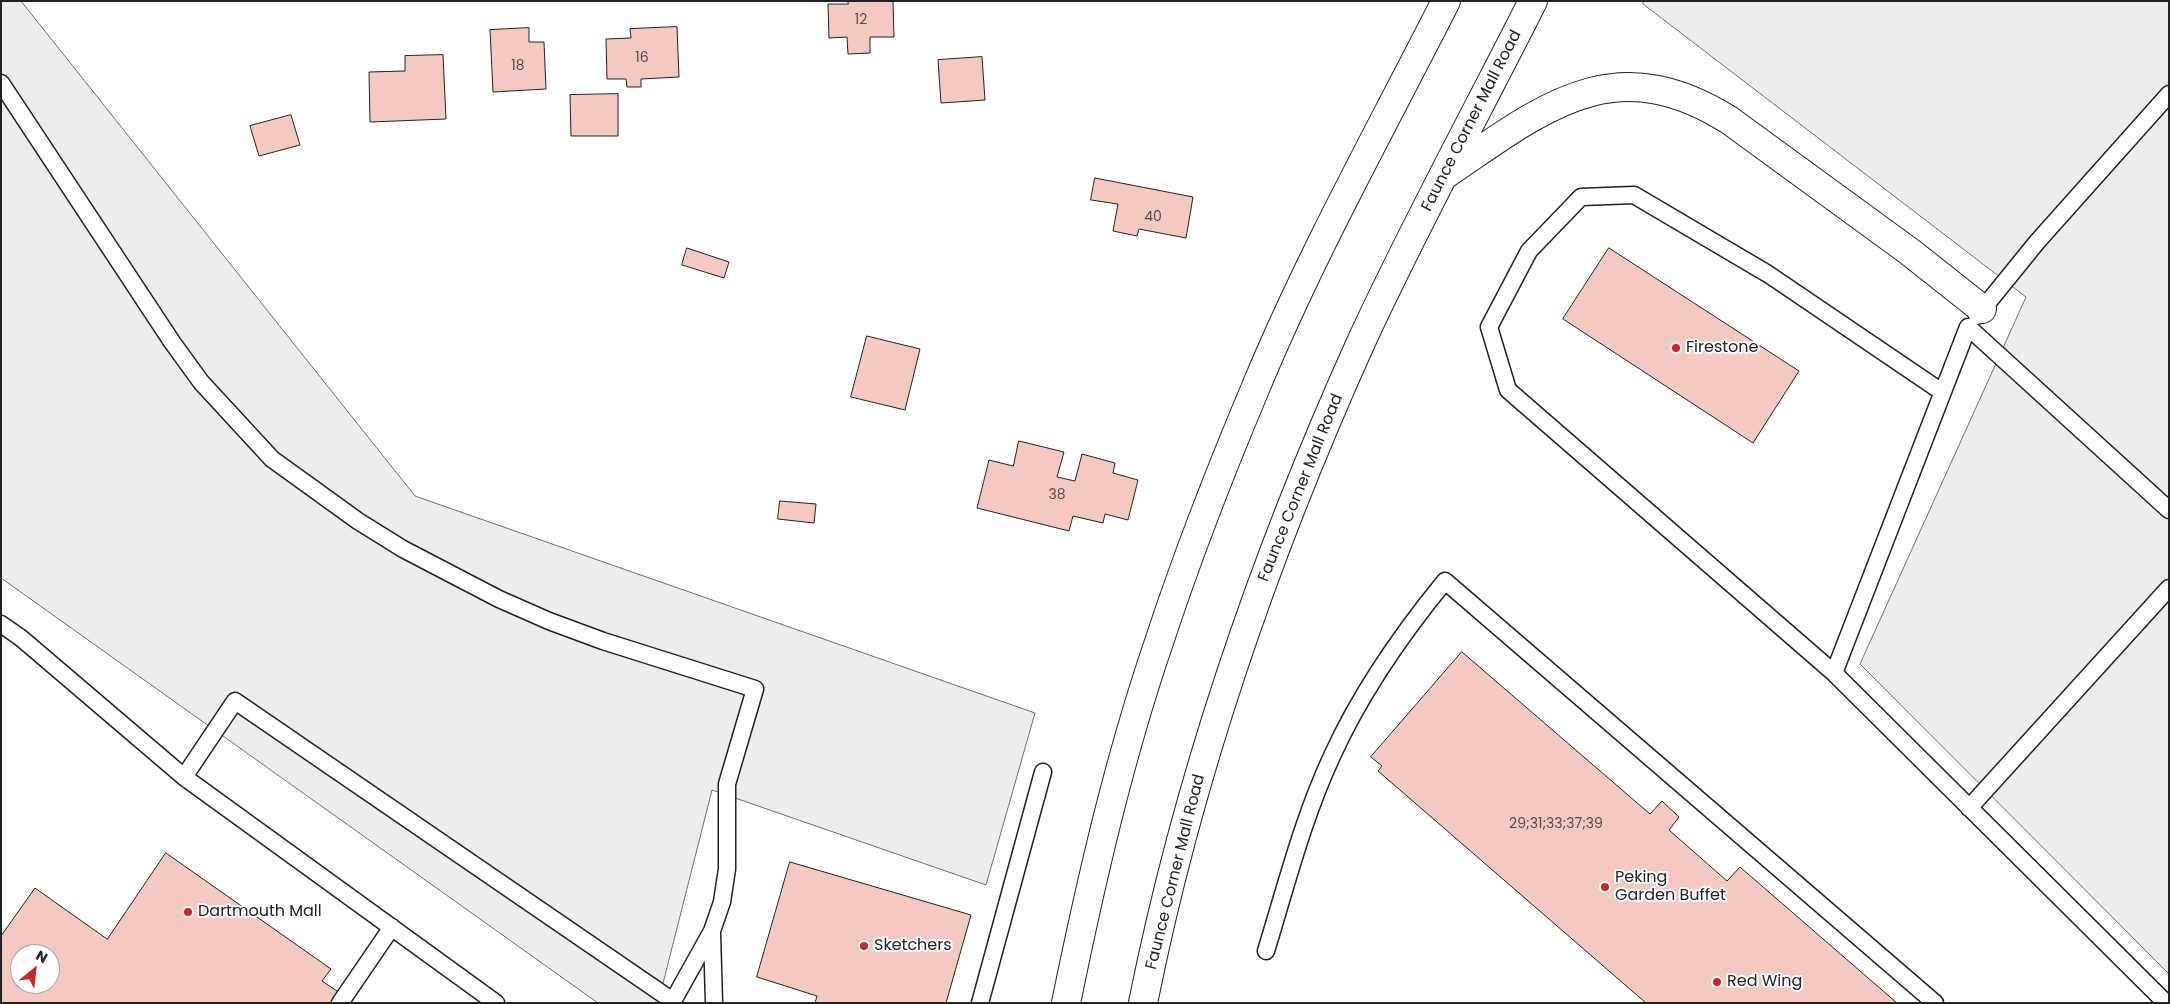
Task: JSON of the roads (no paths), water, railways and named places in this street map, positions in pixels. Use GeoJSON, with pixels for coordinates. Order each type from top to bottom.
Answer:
{"type":"FeatureCollection","features":[{"type":"Feature","properties":{"kind":"main road"},"geometry":{"type":"LineString","coordinates":[[1066,1003],[1092,883],[1130,737],[1158,642],[1192,551],[1255,388],[1287,317],[1446,1]]}},
{"type":"Feature","properties":{"kind":"main road","name":"Faunce Corner Mall Road"},"geometry":{"type":"LineString","coordinates":[[1146,1000],[1187,819],[1251,614],[1282,530],[1348,374],[1443,177],[1533,1]]}},
{"type":"Feature","properties":{"kind":"main road"},"geometry":{"type":"LineString","coordinates":[[1443,177],[1518,125],[1571,97],[1590,90],[1612,88],[1651,89],[1672,93],[1711,108],[1729,120],[1910,252],[1975,318]]}},
{"type":"Feature","properties":{"kind":"lane"},"geometry":{"type":"LineString","coordinates":[[1,83],[172,342],[201,382],[272,459],[358,521],[403,549],[499,599],[603,641],[755,689],[727,784],[727,869],[722,902],[712,931],[673,1001],[235,701],[184,777]]}},
{"type":"Feature","properties":{"kind":"lane"},"geometry":{"type":"LineString","coordinates":[[1834,673],[1942,392],[1975,318],[2037,242],[2169,94]]}},
{"type":"Feature","properties":{"kind":"lane"},"geometry":{"type":"LineString","coordinates":[[1942,392],[1768,274],[1634,196],[1581,197],[1529,251],[1490,327],[1508,390],[1834,673],[2166,1003]]}},
{"type":"Feature","properties":{"kind":"lane"},"geometry":{"type":"LineString","coordinates":[[1975,318],[2169,510]]}},
{"type":"Feature","properties":{"kind":"lane"},"geometry":{"type":"LineString","coordinates":[[1266,950],[1313,802],[1331,757],[1368,687],[1390,651],[1445,581],[1935,1003]]}},
{"type":"Feature","properties":{"kind":"lane"},"geometry":{"type":"LineString","coordinates":[[1969,808],[2169,588]]}},
{"type":"Feature","properties":{"kind":"lane"},"geometry":{"type":"LineString","coordinates":[[1,624],[21,638],[184,777],[496,1003]]}},
{"type":"Feature","properties":{"kind":"lane"},"geometry":{"type":"LineString","coordinates":[[980,1003],[1043,772]]}},
{"type":"Feature","properties":{"kind":"lane"},"geometry":{"type":"LineString","coordinates":[[340,1003],[392,927]]}},
{"type":"Feature","properties":{"kind":"lane"},"geometry":{"type":"LineString","coordinates":[[712,931],[714,1003]]}},
{"type":"Feature","properties":{"kind":"place","name":"Firestone"},"geometry":{"type":"Point","coordinates":[1676,348]}},
{"type":"Feature","properties":{"kind":"place","name":"Peking Garden Buffet"},"geometry":{"type":"Point","coordinates":[1605,887]}},
{"type":"Feature","properties":{"kind":"place","name":"Dartmouth Mall"},"geometry":{"type":"Point","coordinates":[188,912]}},
{"type":"Feature","properties":{"kind":"place","name":"Sketchers"},"geometry":{"type":"Point","coordinates":[864,946]}},
{"type":"Feature","properties":{"kind":"place","name":"Red Wing"},"geometry":{"type":"Point","coordinates":[1717,982]}}]}
